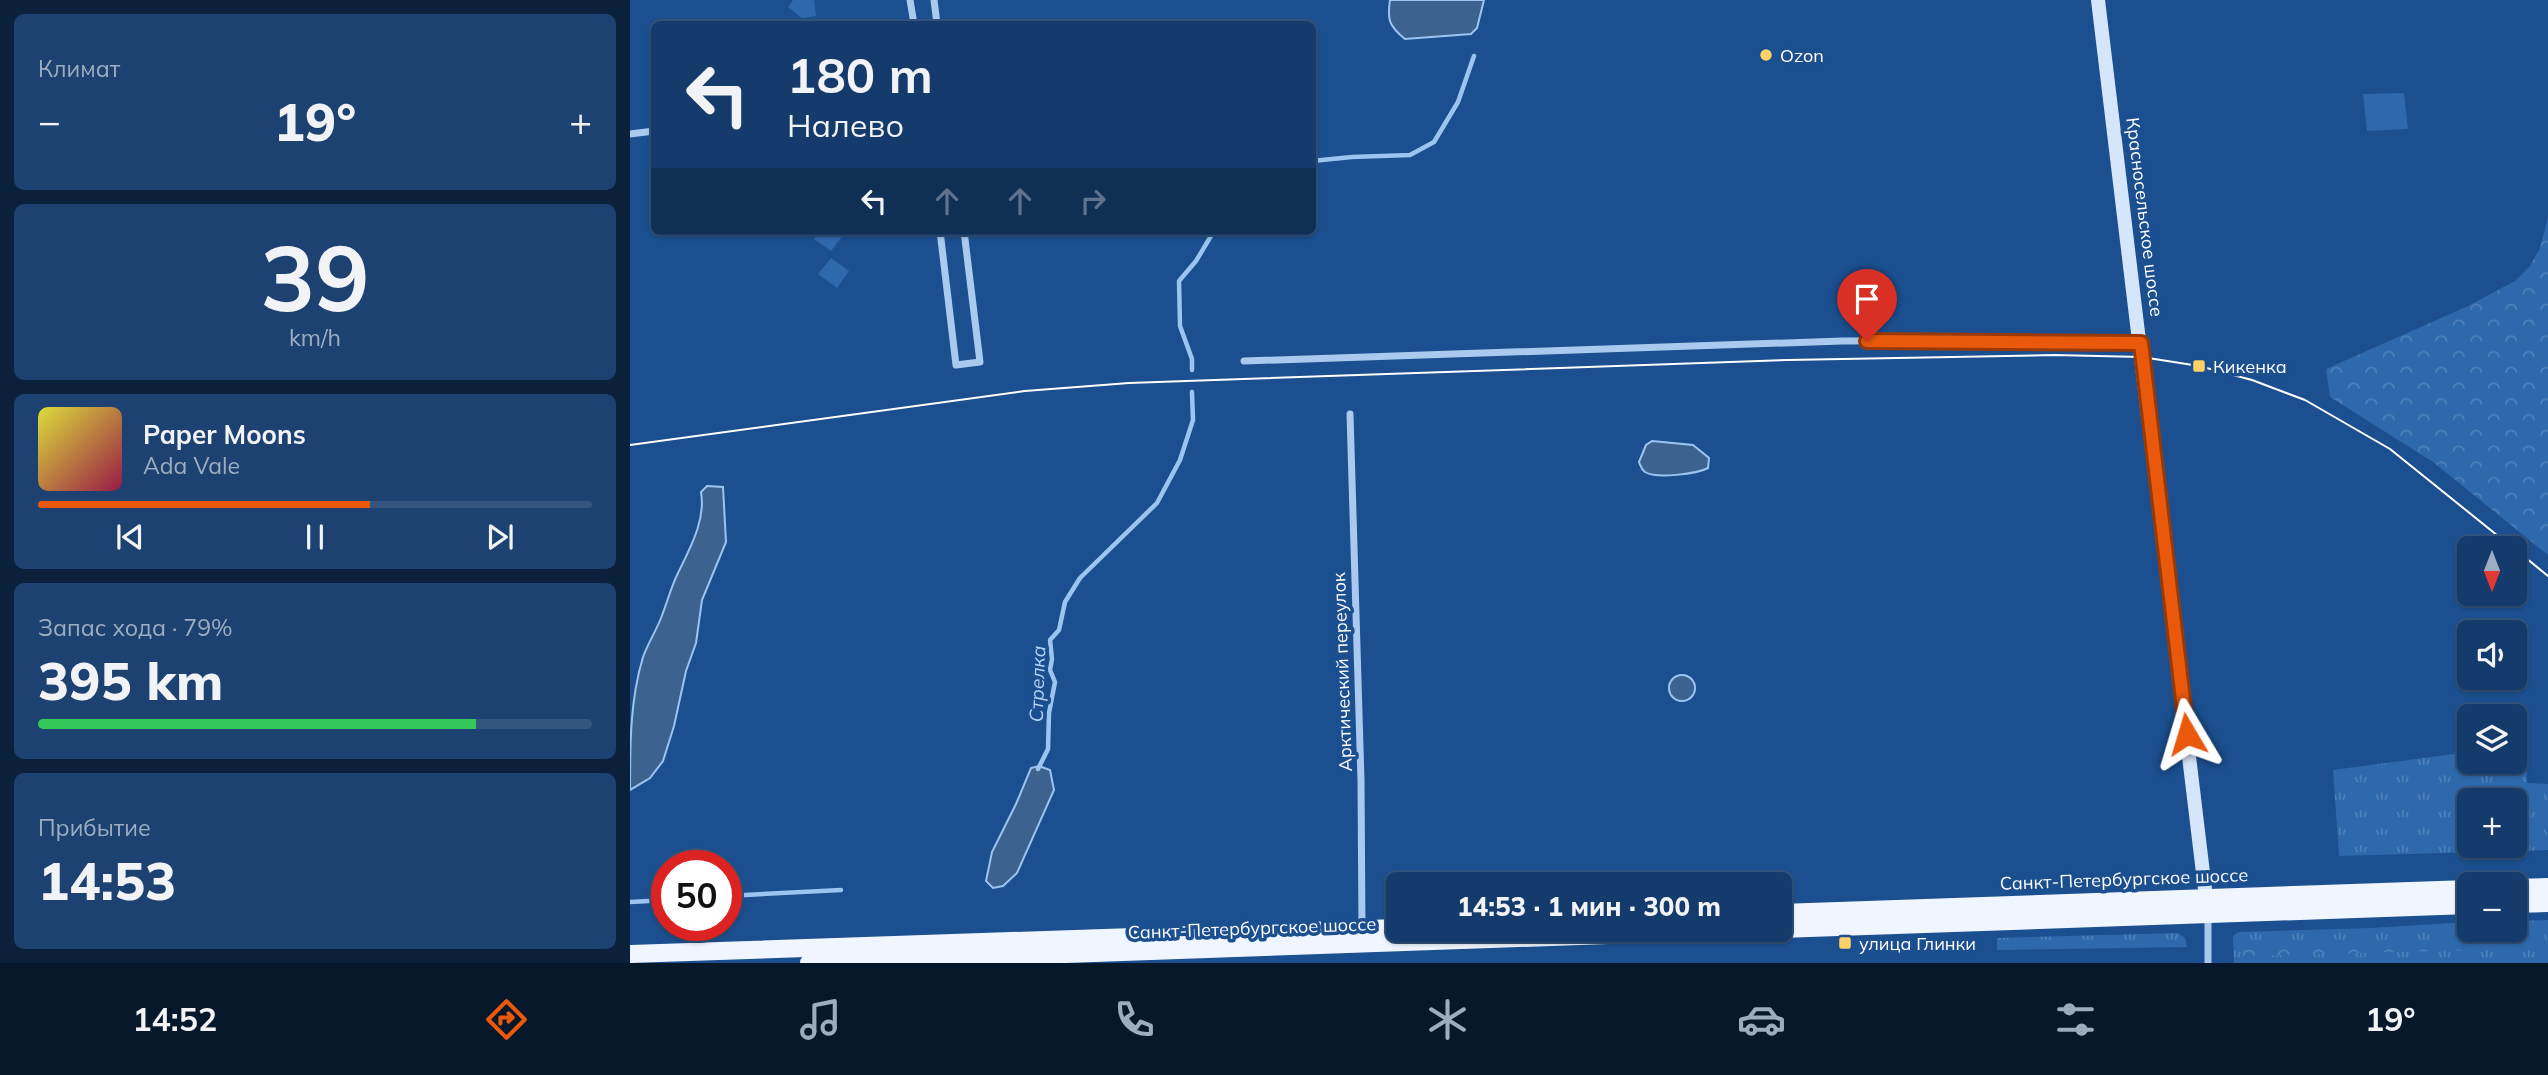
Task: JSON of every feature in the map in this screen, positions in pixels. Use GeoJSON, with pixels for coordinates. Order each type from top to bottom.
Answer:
{"type":"FeatureCollection","features":[{"type":"Feature","properties":{"kind":"main road","name":"Красносельское шоссе"},"geometry":{"type":"LineString","coordinates":[[2098,0],[2207,906]]}},
{"type":"Feature","properties":{"kind":"main road"},"geometry":{"type":"LineString","coordinates":[[2527,888],[2548,887]]}},
{"type":"Feature","properties":{"kind":"main road","name":"Санкт-Петербургское шоссе"},"geometry":{"type":"LineString","coordinates":[[1792,928],[2457,890]]}},
{"type":"Feature","properties":{"kind":"main road"},"geometry":{"type":"LineString","coordinates":[[2527,904],[2548,903]]}},
{"type":"Feature","properties":{"kind":"main road","name":"Санкт-Петербургское шоссе"},"geometry":{"type":"LineString","coordinates":[[1792,913],[2457,905]]}},
{"type":"Feature","properties":{"kind":"main road","name":"Санкт-Петербургское шоссе"},"geometry":{"type":"LineString","coordinates":[[630,954],[1386,929]]}},
{"type":"Feature","properties":{"kind":"main road","name":"Санкт-Петербургское шоссе"},"geometry":{"type":"LineString","coordinates":[[809,963],[1408,942]]}},
{"type":"Feature","properties":{"kind":"street"},"geometry":{"type":"LineString","coordinates":[[910,0],[914,21]]}},
{"type":"Feature","properties":{"kind":"street"},"geometry":{"type":"LineString","coordinates":[[934,0],[937,21]]}},
{"type":"Feature","properties":{"kind":"street"},"geometry":{"type":"LineString","coordinates":[[630,134],[651,131]]}},
{"type":"Feature","properties":{"kind":"street"},"geometry":{"type":"LineString","coordinates":[[940,235],[956,365],[980,362],[964,235]]}},
{"type":"Feature","properties":{"kind":"street"},"geometry":{"type":"LineString","coordinates":[[1244,361],[1842,341],[2020,340],[2141,343]]}},
{"type":"Feature","properties":{"kind":"street","name":"Арктический переулок"},"geometry":{"type":"LineString","coordinates":[[1350,414],[1361,780],[1362,930]]}},
{"type":"Feature","properties":{"kind":"street"},"geometry":{"type":"LineString","coordinates":[[2207,906],[2208,963]]}},
{"type":"Feature","properties":{"kind":"green space"},"geometry":{"type":"Polygon","coordinates":[[[793,0],[814,0],[816,16],[802,18],[788,7],[793,0]]]}},
{"type":"Feature","properties":{"kind":"green space"},"geometry":{"type":"Polygon","coordinates":[[[2404,93],[2408,129],[2367,131],[2363,94],[2404,93]]]}},
{"type":"Feature","properties":{"kind":"green space"},"geometry":{"type":"Polygon","coordinates":[[[2548,217],[2548,555],[2433,462],[2330,397],[2326,369],[2468,306],[2515,281],[2530,266],[2540,248],[2548,217]]]}},
{"type":"Feature","properties":{"kind":"green space"},"geometry":{"type":"Polygon","coordinates":[[[817,235],[843,235],[831,251],[814,239],[817,235]]]}},
{"type":"Feature","properties":{"kind":"green space"},"geometry":{"type":"Polygon","coordinates":[[[831,258],[849,271],[837,288],[818,274],[831,258]]]}},
{"type":"Feature","properties":{"kind":"green space"},"geometry":{"type":"Polygon","coordinates":[[[2457,754],[2457,774],[2527,774],[2527,783],[2548,784],[2548,850],[2527,851],[2527,788],[2457,788],[2457,853],[2339,856],[2333,770],[2457,754]]]}},
{"type":"Feature","properties":{"kind":"green space"},"geometry":{"type":"Polygon","coordinates":[[[2548,920],[2548,963],[2234,963],[2233,936],[2238,932],[2457,923],[2457,942],[2527,942],[2527,921],[2548,920]]]}},
{"type":"Feature","properties":{"kind":"green space"},"geometry":{"type":"Polygon","coordinates":[[[2178,933],[2185,938],[2187,947],[1997,950],[1997,938],[2178,933]]]}},
{"type":"Feature","properties":{"kind":"green space"},"geometry":{"type":"Polygon","coordinates":[[[2548,942],[2548,948],[2249,956],[2248,963],[2241,963],[2241,950],[2548,942]]]}},
{"type":"Feature","properties":{"kind":"shaded area"},"geometry":{"type":"Polygon","coordinates":[[[1390,0],[1484,0],[1477,28],[1471,34],[1405,39],[1390,22],[1390,0]]]}},
{"type":"Feature","properties":{"kind":"shaded area"},"geometry":{"type":"Polygon","coordinates":[[[1652,441],[1693,445],[1709,458],[1708,468],[1676,475],[1645,472],[1639,462],[1646,445],[1652,441]]]}},
{"type":"Feature","properties":{"kind":"shaded area"},"geometry":{"type":"Polygon","coordinates":[[[707,486],[723,487],[726,542],[702,600],[696,643],[663,761],[650,778],[630,790],[632,723],[639,673],[645,652],[696,534],[701,513],[701,492],[707,486]]]}},
{"type":"Feature","properties":{"kind":"shaded area"},"geometry":{"type":"Polygon","coordinates":[[[1682,675],[1691,679],[1695,688],[1691,697],[1682,701],[1673,697],[1669,688],[1673,679],[1682,675]]]}},
{"type":"Feature","properties":{"kind":"shaded area"},"geometry":{"type":"Polygon","coordinates":[[[1039,766],[1050,770],[1054,790],[1017,873],[1003,886],[993,888],[986,881],[992,852],[1031,768],[1039,766]]]}},
{"type":"Feature","properties":{"kind":"waterway"},"geometry":{"type":"LineString","coordinates":[[1316,161],[1410,155],[1434,142],[1458,102],[1474,56]]}},
{"type":"Feature","properties":{"kind":"waterway"},"geometry":{"type":"LineString","coordinates":[[1192,370],[1192,359],[1180,326],[1179,281],[1196,261],[1212,235]]}},
{"type":"Feature","properties":{"kind":"waterway","name":"Стрелка"},"geometry":{"type":"LineString","coordinates":[[1038,769],[1048,749],[1049,713],[1055,682],[1050,670],[1050,640],[1059,630],[1065,602],[1080,578],[1157,503],[1180,460],[1193,420],[1192,392]]}},
{"type":"Feature","properties":{"kind":"waterway"},"geometry":{"type":"LineString","coordinates":[[742,895],[841,890]]}},
{"type":"Feature","properties":{"kind":"waterway"},"geometry":{"type":"LineString","coordinates":[[630,902],[651,901]]}},
{"type":"Feature","properties":{"kind":"tram line"},"geometry":{"type":"LineString","coordinates":[[630,445],[1025,391],[1129,383],[1788,360],[2054,355],[2142,357],[2199,366],[2252,380],[2305,400],[2390,449],[2498,536]]}},
{"type":"Feature","properties":{"kind":"tram line"},"geometry":{"type":"LineString","coordinates":[[2527,559],[2548,576]]}},
{"type":"Feature","properties":{"kind":"place","name":"Ozon"},"geometry":{"type":"Point","coordinates":[1766,55]}},
{"type":"Feature","properties":{"kind":"place","name":"Кикенка"},"geometry":{"type":"Point","coordinates":[2199,366]}},
{"type":"Feature","properties":{"kind":"place","name":"улица Глинки"},"geometry":{"type":"Point","coordinates":[1845,943]}},
{"type":"Feature","properties":{"kind":"route"},"geometry":{"type":"LineString","coordinates":[[1867,341],[2020,340],[2141,343],[2187,734]]}}]}
